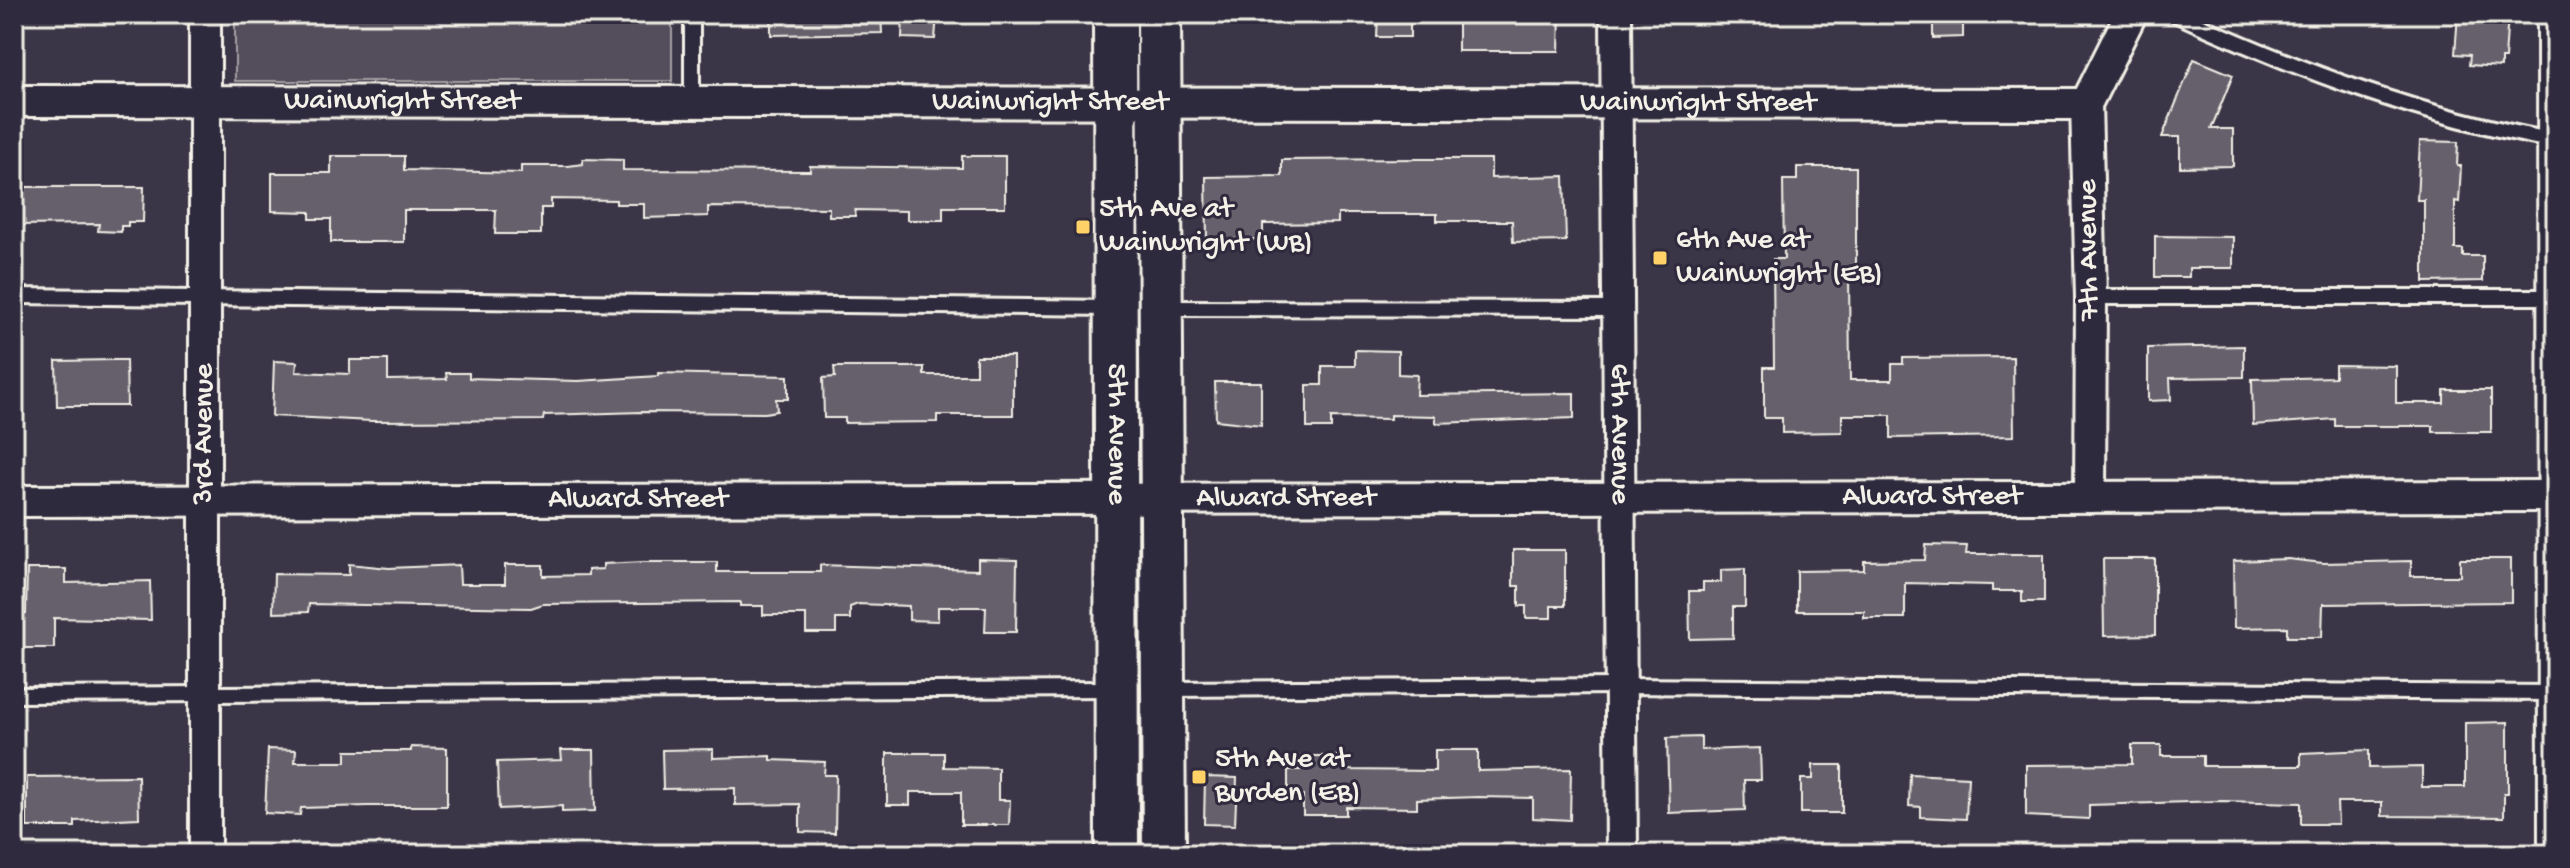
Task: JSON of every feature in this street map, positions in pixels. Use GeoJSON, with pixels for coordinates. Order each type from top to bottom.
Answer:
{"type":"FeatureCollection","features":[{"type":"Feature","properties":{"kind":"main road","name":"5th Avenue"},"geometry":{"type":"LineString","coordinates":[[1115,14],[1117,854]]}},
{"type":"Feature","properties":{"kind":"main road","name":"5th Avenue"},"geometry":{"type":"LineString","coordinates":[[1159,14],[1164,854]]}},
{"type":"Feature","properties":{"kind":"street","name":"3rd Avenue"},"geometry":{"type":"LineString","coordinates":[[205,14],[205,854]]}},
{"type":"Feature","properties":{"kind":"street","name":"6th Avenue"},"geometry":{"type":"LineString","coordinates":[[1616,14],[1620,497],[1618,686],[1622,854]]}},
{"type":"Feature","properties":{"kind":"street","name":"7th Avenue"},"geometry":{"type":"LineString","coordinates":[[2090,497],[2091,297],[2086,104],[2131,14]]}},
{"type":"Feature","properties":{"kind":"street"},"geometry":{"type":"LineString","coordinates":[[2553,14],[2556,496],[2554,854]]}},
{"type":"Feature","properties":{"kind":"street","name":"Wainwright Street"},"geometry":{"type":"LineString","coordinates":[[14,101],[2086,104]]}},
{"type":"Feature","properties":{"kind":"street","name":"Alward Street"},"geometry":{"type":"LineString","coordinates":[[14,501],[1161,496],[2556,496]]}},
{"type":"Feature","properties":{"kind":"lane"},"geometry":{"type":"LineString","coordinates":[[692,14],[692,102]]}},
{"type":"Feature","properties":{"kind":"lane"},"geometry":{"type":"LineString","coordinates":[[2175,14],[2232,40],[2417,110],[2554,141]]}},
{"type":"Feature","properties":{"kind":"lane"},"geometry":{"type":"LineString","coordinates":[[14,296],[204,301],[1116,308]]}},
{"type":"Feature","properties":{"kind":"lane"},"geometry":{"type":"LineString","coordinates":[[2091,297],[2554,297]]}},
{"type":"Feature","properties":{"kind":"lane"},"geometry":{"type":"LineString","coordinates":[[1160,308],[1617,309]]}},
{"type":"Feature","properties":{"kind":"lane"},"geometry":{"type":"LineString","coordinates":[[1163,689],[1618,686],[2556,693]]}},
{"type":"Feature","properties":{"kind":"lane"},"geometry":{"type":"LineString","coordinates":[[14,695],[1116,689]]}},
{"type":"Feature","properties":{"kind":"shaded area"},"geometry":{"type":"Polygon","coordinates":[[[235,14],[672,14],[672,81],[235,81],[235,14]]]}},
{"type":"Feature","properties":{"kind":"building"},"geometry":{"type":"Polygon","coordinates":[[[771,14],[881,14],[882,33],[771,35],[771,14]]]}},
{"type":"Feature","properties":{"kind":"building"},"geometry":{"type":"Polygon","coordinates":[[[903,14],[937,14],[935,39],[902,38],[903,14]]]}},
{"type":"Feature","properties":{"kind":"building"},"geometry":{"type":"Polygon","coordinates":[[[1378,14],[1410,14],[1410,37],[1377,37],[1378,14]]]}},
{"type":"Feature","properties":{"kind":"building"},"geometry":{"type":"Polygon","coordinates":[[[1458,14],[1560,14],[1559,51],[1458,51],[1458,14]]]}},
{"type":"Feature","properties":{"kind":"building"},"geometry":{"type":"Polygon","coordinates":[[[1933,14],[1963,14],[1963,37],[1933,38],[1933,14]]]}},
{"type":"Feature","properties":{"kind":"building"},"geometry":{"type":"Polygon","coordinates":[[[2458,14],[2508,14],[2505,58],[2501,58],[2501,67],[2469,65],[2470,55],[2455,54],[2458,14]]]}},
{"type":"Feature","properties":{"kind":"building"},"geometry":{"type":"Polygon","coordinates":[[[2194,59],[2233,75],[2211,129],[2233,129],[2233,166],[2180,167],[2180,137],[2162,137],[2194,59]]]}},
{"type":"Feature","properties":{"kind":"building"},"geometry":{"type":"Polygon","coordinates":[[[2420,141],[2458,142],[2457,166],[2461,166],[2459,202],[2455,201],[2455,249],[2463,249],[2463,256],[2483,256],[2483,281],[2424,282],[2424,200],[2417,200],[2420,141]]]}},
{"type":"Feature","properties":{"kind":"building"},"geometry":{"type":"Polygon","coordinates":[[[331,156],[404,156],[404,170],[521,173],[521,166],[568,166],[583,164],[583,159],[623,160],[623,170],[810,171],[810,166],[962,168],[962,156],[1005,156],[1005,207],[943,207],[943,220],[907,220],[907,211],[855,210],[855,216],[829,216],[829,208],[708,207],[708,216],[644,218],[644,204],[616,204],[616,200],[551,199],[551,208],[541,208],[541,234],[495,234],[496,210],[404,210],[404,242],[331,242],[331,219],[310,219],[310,212],[272,211],[272,173],[331,173],[331,156]]]}},
{"type":"Feature","properties":{"kind":"building"},"geometry":{"type":"Polygon","coordinates":[[[1491,159],[1491,178],[1564,176],[1566,241],[1513,242],[1512,221],[1437,221],[1437,214],[1338,214],[1338,223],[1263,224],[1263,239],[1207,240],[1206,177],[1282,176],[1282,160],[1491,159]]]}},
{"type":"Feature","properties":{"kind":"building"},"geometry":{"type":"Polygon","coordinates":[[[1797,167],[1856,167],[1856,274],[1849,274],[1850,380],[1892,380],[1892,364],[1903,364],[1903,358],[2013,357],[2014,436],[1891,438],[1891,415],[1842,415],[1842,432],[1782,433],[1782,418],[1764,418],[1764,367],[1774,367],[1773,259],[1784,259],[1783,180],[1797,180],[1797,167]]]}},
{"type":"Feature","properties":{"kind":"building"},"geometry":{"type":"Polygon","coordinates":[[[14,187],[144,187],[143,222],[128,222],[128,226],[121,226],[121,232],[98,231],[99,224],[15,225],[14,187]]]}},
{"type":"Feature","properties":{"kind":"building"},"geometry":{"type":"Polygon","coordinates":[[[2155,236],[2233,237],[2233,268],[2189,268],[2189,277],[2155,277],[2155,236]]]}},
{"type":"Feature","properties":{"kind":"building"},"geometry":{"type":"Polygon","coordinates":[[[2244,346],[2244,377],[2170,378],[2171,400],[2148,401],[2148,348],[2244,346]]]}},
{"type":"Feature","properties":{"kind":"building"},"geometry":{"type":"Polygon","coordinates":[[[1355,350],[1398,351],[1398,374],[1417,375],[1416,395],[1574,393],[1574,418],[1436,423],[1436,416],[1390,415],[1390,419],[1331,418],[1331,428],[1307,428],[1307,385],[1322,385],[1322,366],[1355,366],[1355,350]]]}},
{"type":"Feature","properties":{"kind":"building"},"geometry":{"type":"Polygon","coordinates":[[[976,356],[1013,356],[1013,415],[937,415],[937,422],[845,423],[845,418],[824,418],[823,378],[835,377],[834,367],[924,367],[924,375],[976,375],[976,356]]]}},
{"type":"Feature","properties":{"kind":"building"},"geometry":{"type":"Polygon","coordinates":[[[126,360],[127,406],[57,406],[56,361],[126,360]]]}},
{"type":"Feature","properties":{"kind":"building"},"geometry":{"type":"Polygon","coordinates":[[[350,360],[388,360],[388,380],[447,379],[446,373],[469,373],[469,378],[578,381],[658,376],[658,373],[788,376],[788,399],[776,399],[777,411],[765,413],[544,415],[543,420],[372,421],[272,416],[274,361],[297,362],[296,372],[350,374],[350,360]]]}},
{"type":"Feature","properties":{"kind":"building"},"geometry":{"type":"Polygon","coordinates":[[[2335,365],[2396,366],[2396,403],[2444,403],[2444,390],[2491,390],[2491,432],[2433,432],[2433,426],[2335,426],[2335,419],[2253,425],[2252,379],[2335,377],[2335,365]]]}},
{"type":"Feature","properties":{"kind":"building"},"geometry":{"type":"Polygon","coordinates":[[[1215,382],[1261,382],[1261,425],[1216,420],[1215,382]]]}},
{"type":"Feature","properties":{"kind":"building"},"geometry":{"type":"Polygon","coordinates":[[[1926,545],[1967,546],[1966,554],[2044,554],[2044,602],[2022,602],[2022,591],[1992,591],[1992,585],[1905,583],[1905,618],[1864,618],[1864,611],[1797,611],[1797,571],[1864,570],[1864,561],[1925,560],[1926,545]]]}},
{"type":"Feature","properties":{"kind":"building"},"geometry":{"type":"Polygon","coordinates":[[[1513,550],[1565,550],[1565,606],[1551,606],[1551,618],[1526,618],[1526,606],[1519,606],[1519,586],[1513,586],[1513,550]]]}},
{"type":"Feature","properties":{"kind":"building"},"geometry":{"type":"Polygon","coordinates":[[[978,559],[1017,560],[1016,632],[985,632],[986,607],[938,607],[938,621],[909,620],[909,606],[858,604],[850,607],[850,619],[836,619],[836,633],[806,633],[806,615],[763,615],[763,606],[740,606],[740,602],[543,604],[531,608],[309,604],[308,612],[273,613],[274,574],[349,575],[349,564],[389,568],[459,565],[460,584],[505,584],[505,565],[543,565],[543,576],[588,575],[588,570],[603,569],[603,564],[644,562],[717,562],[717,572],[820,572],[820,565],[978,570],[978,559]]]}},
{"type":"Feature","properties":{"kind":"building"},"geometry":{"type":"Polygon","coordinates":[[[2103,559],[2155,559],[2155,635],[2104,636],[2103,559]]]}},
{"type":"Feature","properties":{"kind":"building"},"geometry":{"type":"Polygon","coordinates":[[[2288,559],[2323,563],[2411,561],[2411,576],[2460,576],[2460,559],[2511,559],[2511,602],[2323,604],[2322,637],[2287,637],[2287,627],[2234,628],[2233,561],[2288,559]]]}},
{"type":"Feature","properties":{"kind":"building"},"geometry":{"type":"Polygon","coordinates":[[[27,569],[66,569],[66,583],[150,581],[151,620],[54,618],[54,648],[14,648],[14,614],[26,614],[27,569]]]}},
{"type":"Feature","properties":{"kind":"building"},"geometry":{"type":"Polygon","coordinates":[[[1745,569],[1745,607],[1733,607],[1733,638],[1690,639],[1689,591],[1703,591],[1703,582],[1721,582],[1721,570],[1745,569]]]}},
{"type":"Feature","properties":{"kind":"building"},"geometry":{"type":"Polygon","coordinates":[[[2508,722],[2508,793],[2504,793],[2504,817],[2382,816],[2382,802],[2337,802],[2338,824],[2301,824],[2301,803],[2223,801],[2089,805],[2089,819],[2026,816],[2026,765],[2132,764],[2132,745],[2161,745],[2161,756],[2203,756],[2203,766],[2301,766],[2301,753],[2369,750],[2369,768],[2422,767],[2422,787],[2465,787],[2465,723],[2508,722]]]}},
{"type":"Feature","properties":{"kind":"building"},"geometry":{"type":"Polygon","coordinates":[[[1701,737],[1701,750],[1760,748],[1761,780],[1744,780],[1745,810],[1669,813],[1667,738],[1701,737]]]}},
{"type":"Feature","properties":{"kind":"building"},"geometry":{"type":"Polygon","coordinates":[[[411,747],[447,748],[447,806],[301,808],[300,815],[265,813],[268,749],[296,750],[295,762],[346,762],[346,751],[411,751],[411,747]]]}},
{"type":"Feature","properties":{"kind":"building"},"geometry":{"type":"Polygon","coordinates":[[[713,749],[713,758],[771,756],[771,760],[825,762],[824,775],[836,775],[835,833],[800,832],[800,804],[735,805],[735,788],[663,789],[662,750],[713,749]]]}},
{"type":"Feature","properties":{"kind":"building"},"geometry":{"type":"Polygon","coordinates":[[[561,750],[594,750],[595,811],[562,812],[562,806],[499,809],[497,762],[562,760],[561,750]]]}},
{"type":"Feature","properties":{"kind":"building"},"geometry":{"type":"Polygon","coordinates":[[[1435,750],[1478,750],[1478,771],[1571,769],[1570,820],[1533,818],[1533,798],[1417,799],[1417,808],[1346,807],[1346,815],[1303,815],[1303,795],[1288,795],[1288,770],[1300,770],[1301,756],[1347,756],[1347,770],[1435,771],[1435,750]]]}},
{"type":"Feature","properties":{"kind":"building"},"geometry":{"type":"Polygon","coordinates":[[[887,753],[944,753],[944,767],[998,768],[998,800],[1010,800],[1009,825],[961,825],[961,792],[910,792],[910,805],[887,805],[887,753]]]}},
{"type":"Feature","properties":{"kind":"building"},"geometry":{"type":"Polygon","coordinates":[[[1813,765],[1842,765],[1842,813],[1801,813],[1801,779],[1813,779],[1813,765]]]}},
{"type":"Feature","properties":{"kind":"building"},"geometry":{"type":"Polygon","coordinates":[[[1910,774],[1968,777],[1966,819],[1921,817],[1921,807],[1909,806],[1910,774]]]}},
{"type":"Feature","properties":{"kind":"building"},"geometry":{"type":"Polygon","coordinates":[[[138,776],[139,818],[75,821],[75,827],[27,827],[27,777],[138,776]]]}},
{"type":"Feature","properties":{"kind":"building"},"geometry":{"type":"Polygon","coordinates":[[[1205,777],[1237,778],[1235,825],[1204,824],[1205,777]]]}},
{"type":"Feature","properties":{"kind":"place","name":"5th Ave at Wainwright (WB)"},"geometry":{"type":"Point","coordinates":[1083,227]}},
{"type":"Feature","properties":{"kind":"place","name":"6th Ave at Wainwright (EB)"},"geometry":{"type":"Point","coordinates":[1660,258]}},
{"type":"Feature","properties":{"kind":"place","name":"5th Ave at Burden (EB)"},"geometry":{"type":"Point","coordinates":[1199,777]}}]}
